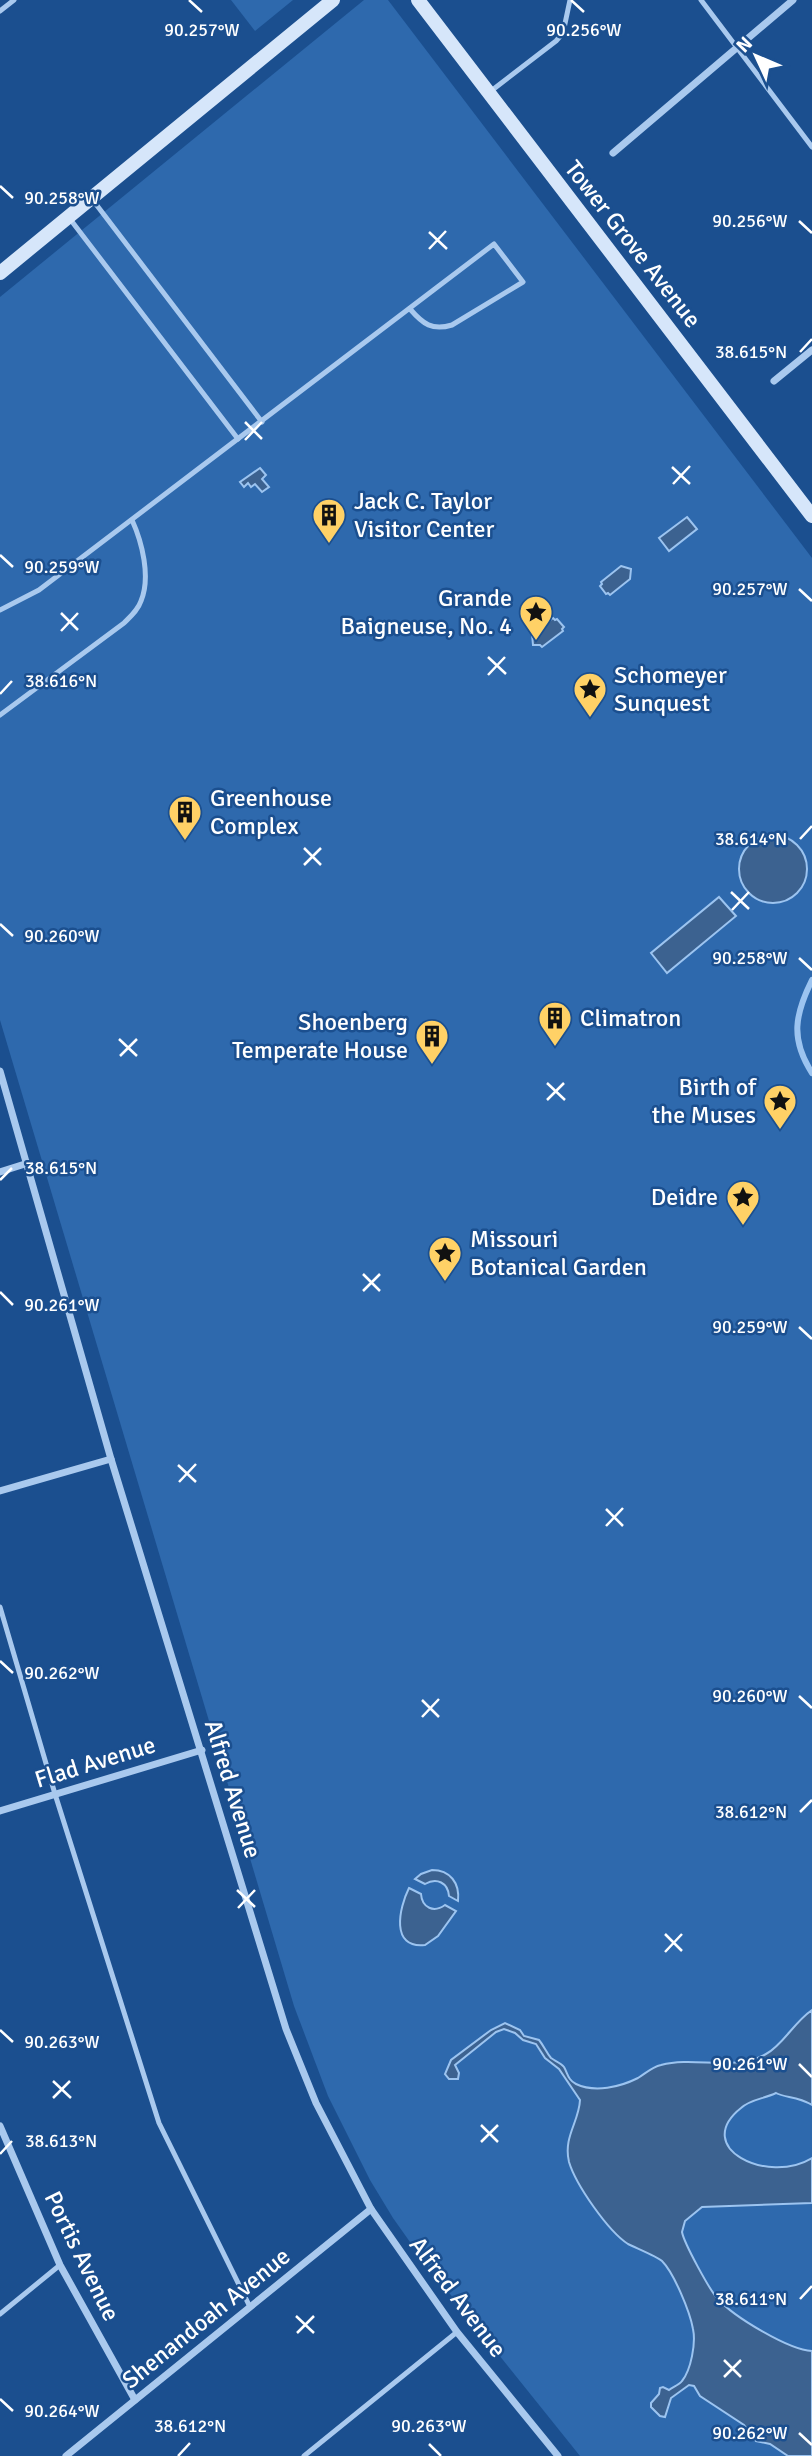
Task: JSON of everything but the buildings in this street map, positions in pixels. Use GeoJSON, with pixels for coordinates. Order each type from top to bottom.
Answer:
{"type":"FeatureCollection","features":[{"type":"Feature","properties":{"kind":"street"},"geometry":{"type":"LineString","coordinates":[[0,273],[333,0]]}},
{"type":"Feature","properties":{"kind":"street","name":"Tower Grove Avenue"},"geometry":{"type":"LineString","coordinates":[[418,0],[812,516]]}},
{"type":"Feature","properties":{"kind":"street"},"geometry":{"type":"LineString","coordinates":[[613,153],[793,0]]}},
{"type":"Feature","properties":{"kind":"street"},"geometry":{"type":"LineString","coordinates":[[774,381],[812,349]]}},
{"type":"Feature","properties":{"kind":"street","name":"Alfred Avenue"},"geometry":{"type":"LineString","coordinates":[[0,1071],[111,1460],[290,2039],[316,2103],[371,2209],[457,2332],[558,2456]]}},
{"type":"Feature","properties":{"kind":"street"},"geometry":{"type":"LineString","coordinates":[[0,1171],[28,1163]]}},
{"type":"Feature","properties":{"kind":"street"},"geometry":{"type":"LineString","coordinates":[[0,1491],[111,1460]]}},
{"type":"Feature","properties":{"kind":"street","name":"Flad Avenue"},"geometry":{"type":"LineString","coordinates":[[0,1811],[201,1750]]}},
{"type":"Feature","properties":{"kind":"street","name":"Portis Avenue"},"geometry":{"type":"LineString","coordinates":[[0,2126],[60,2265],[135,2400]]}},
{"type":"Feature","properties":{"kind":"street","name":"Shenandoah Avenue"},"geometry":{"type":"LineString","coordinates":[[66,2456],[371,2209]]}},
{"type":"Feature","properties":{"kind":"lane"},"geometry":{"type":"LineString","coordinates":[[0,11],[14,0]]}},
{"type":"Feature","properties":{"kind":"lane"},"geometry":{"type":"LineString","coordinates":[[488,93],[556,41],[563,33],[570,0]]}},
{"type":"Feature","properties":{"kind":"lane"},"geometry":{"type":"LineString","coordinates":[[701,0],[812,147]]}},
{"type":"Feature","properties":{"kind":"lane"},"geometry":{"type":"LineString","coordinates":[[91,198],[262,422]]}},
{"type":"Feature","properties":{"kind":"lane"},"geometry":{"type":"LineString","coordinates":[[68,216],[238,439]]}},
{"type":"Feature","properties":{"kind":"lane"},"geometry":{"type":"LineString","coordinates":[[0,610],[30,596],[495,244],[523,282],[443,328],[425,325],[410,309]]}},
{"type":"Feature","properties":{"kind":"lane"},"geometry":{"type":"LineString","coordinates":[[0,715],[135,612],[141,601],[144,576],[142,549],[132,520]]}},
{"type":"Feature","properties":{"kind":"lane"},"geometry":{"type":"LineString","coordinates":[[0,1607],[55,1794],[159,2123],[250,2307]]}},
{"type":"Feature","properties":{"kind":"lane"},"geometry":{"type":"LineString","coordinates":[[0,1642],[9,1638]]}},
{"type":"Feature","properties":{"kind":"lane"},"geometry":{"type":"LineString","coordinates":[[0,2314],[60,2265]]}},
{"type":"Feature","properties":{"kind":"lane"},"geometry":{"type":"LineString","coordinates":[[303,2456],[457,2332]]}},
{"type":"Feature","properties":{"kind":"shaded area"},"geometry":{"type":"Polygon","coordinates":[[[231,0],[293,0],[255,31],[231,0]]]}},
{"type":"Feature","properties":{"kind":"shaded area","name":"Missouri Botanical Garden"},"geometry":{"type":"Polygon","coordinates":[[[364,0],[388,0],[812,558],[812,2456],[580,2456],[422,2259],[370,2180],[328,2096],[294,2006],[0,1020],[0,297],[364,0]]]}},
{"type":"Feature","properties":{"kind":"shaded area"},"geometry":{"type":"Polygon","coordinates":[[[260,468],[266,475],[262,479],[269,487],[262,492],[255,484],[251,487],[248,483],[244,487],[240,482],[260,468]]]}},
{"type":"Feature","properties":{"kind":"shaded area"},"geometry":{"type":"Polygon","coordinates":[[[687,517],[697,529],[669,551],[659,538],[687,517]]]}},
{"type":"Feature","properties":{"kind":"shaded area"},"geometry":{"type":"Polygon","coordinates":[[[621,566],[631,569],[630,579],[610,595],[606,594],[600,586],[601,582],[621,566]]]}},
{"type":"Feature","properties":{"kind":"shaded area"},"geometry":{"type":"Polygon","coordinates":[[[553,618],[564,627],[563,631],[542,647],[533,645],[532,634],[553,618]]]}},
{"type":"Feature","properties":{"kind":"shaded area"},"geometry":{"type":"Polygon","coordinates":[[[773,835],[786,838],[797,845],[804,856],[807,869],[804,882],[797,893],[786,900],[773,903],[760,900],[749,893],[742,882],[739,869],[742,856],[749,845],[760,838],[773,835]]]}},
{"type":"Feature","properties":{"kind":"shaded area"},"geometry":{"type":"Polygon","coordinates":[[[719,897],[736,916],[667,973],[651,953],[719,897]]]}},
{"type":"Feature","properties":{"kind":"shaded area"},"geometry":{"type":"Polygon","coordinates":[[[432,1870],[449,1875],[455,1883],[458,1901],[449,1896],[447,1888],[441,1882],[425,1884],[415,1879],[432,1870]]]}},
{"type":"Feature","properties":{"kind":"shaded area"},"geometry":{"type":"Polygon","coordinates":[[[409,1888],[421,1894],[429,1908],[437,1909],[445,1905],[456,1911],[438,1936],[425,1945],[414,1945],[406,1941],[402,1934],[400,1916],[409,1888]]]}},
{"type":"Feature","properties":{"kind":"shaded area"},"geometry":{"type":"Polygon","coordinates":[[[812,2010],[812,2105],[776,2093],[753,2101],[741,2108],[728,2123],[725,2136],[730,2149],[741,2158],[757,2165],[794,2165],[812,2158],[812,2203],[702,2207],[685,2221],[682,2232],[714,2294],[726,2306],[776,2339],[812,2351],[812,2456],[788,2456],[770,2444],[756,2441],[744,2425],[700,2396],[694,2386],[689,2385],[671,2398],[665,2417],[651,2407],[660,2388],[669,2390],[685,2376],[693,2349],[691,2322],[681,2293],[667,2267],[660,2259],[620,2238],[602,2218],[578,2183],[569,2162],[568,2145],[580,2100],[559,2069],[545,2058],[536,2044],[504,2029],[496,2032],[455,2065],[459,2073],[458,2079],[449,2079],[445,2074],[451,2060],[491,2030],[505,2023],[520,2030],[524,2036],[539,2040],[551,2058],[564,2067],[573,2082],[583,2087],[607,2088],[631,2081],[661,2065],[688,2062],[728,2063],[753,2059],[772,2050],[812,2010]]]}},
{"type":"Feature","properties":{"kind":"waterway"},"geometry":{"type":"LineString","coordinates":[[812,980],[797,1026],[800,1049],[812,1073]]}},
{"type":"Feature","properties":{"kind":"place","name":"Jack C. Taylor Visitor Center"},"geometry":{"type":"Point","coordinates":[329,545]}},
{"type":"Feature","properties":{"kind":"place","name":"Grande Baigneuse, No. 4"},"geometry":{"type":"Point","coordinates":[536,642]}},
{"type":"Feature","properties":{"kind":"place","name":"Schomeyer Sunquest"},"geometry":{"type":"Point","coordinates":[590,719]}},
{"type":"Feature","properties":{"kind":"place","name":"Greenhouse Complex"},"geometry":{"type":"Point","coordinates":[185,842]}},
{"type":"Feature","properties":{"kind":"place","name":"Climatron"},"geometry":{"type":"Point","coordinates":[555,1048]}},
{"type":"Feature","properties":{"kind":"place","name":"Shoenberg Temperate House"},"geometry":{"type":"Point","coordinates":[432,1066]}},
{"type":"Feature","properties":{"kind":"place","name":"Birth of the Muses"},"geometry":{"type":"Point","coordinates":[780,1131]}},
{"type":"Feature","properties":{"kind":"place","name":"Deidre"},"geometry":{"type":"Point","coordinates":[743,1227]}},
{"type":"Feature","properties":{"kind":"place","name":"Missouri Botanical Garden"},"geometry":{"type":"Point","coordinates":[445,1283]}}]}
